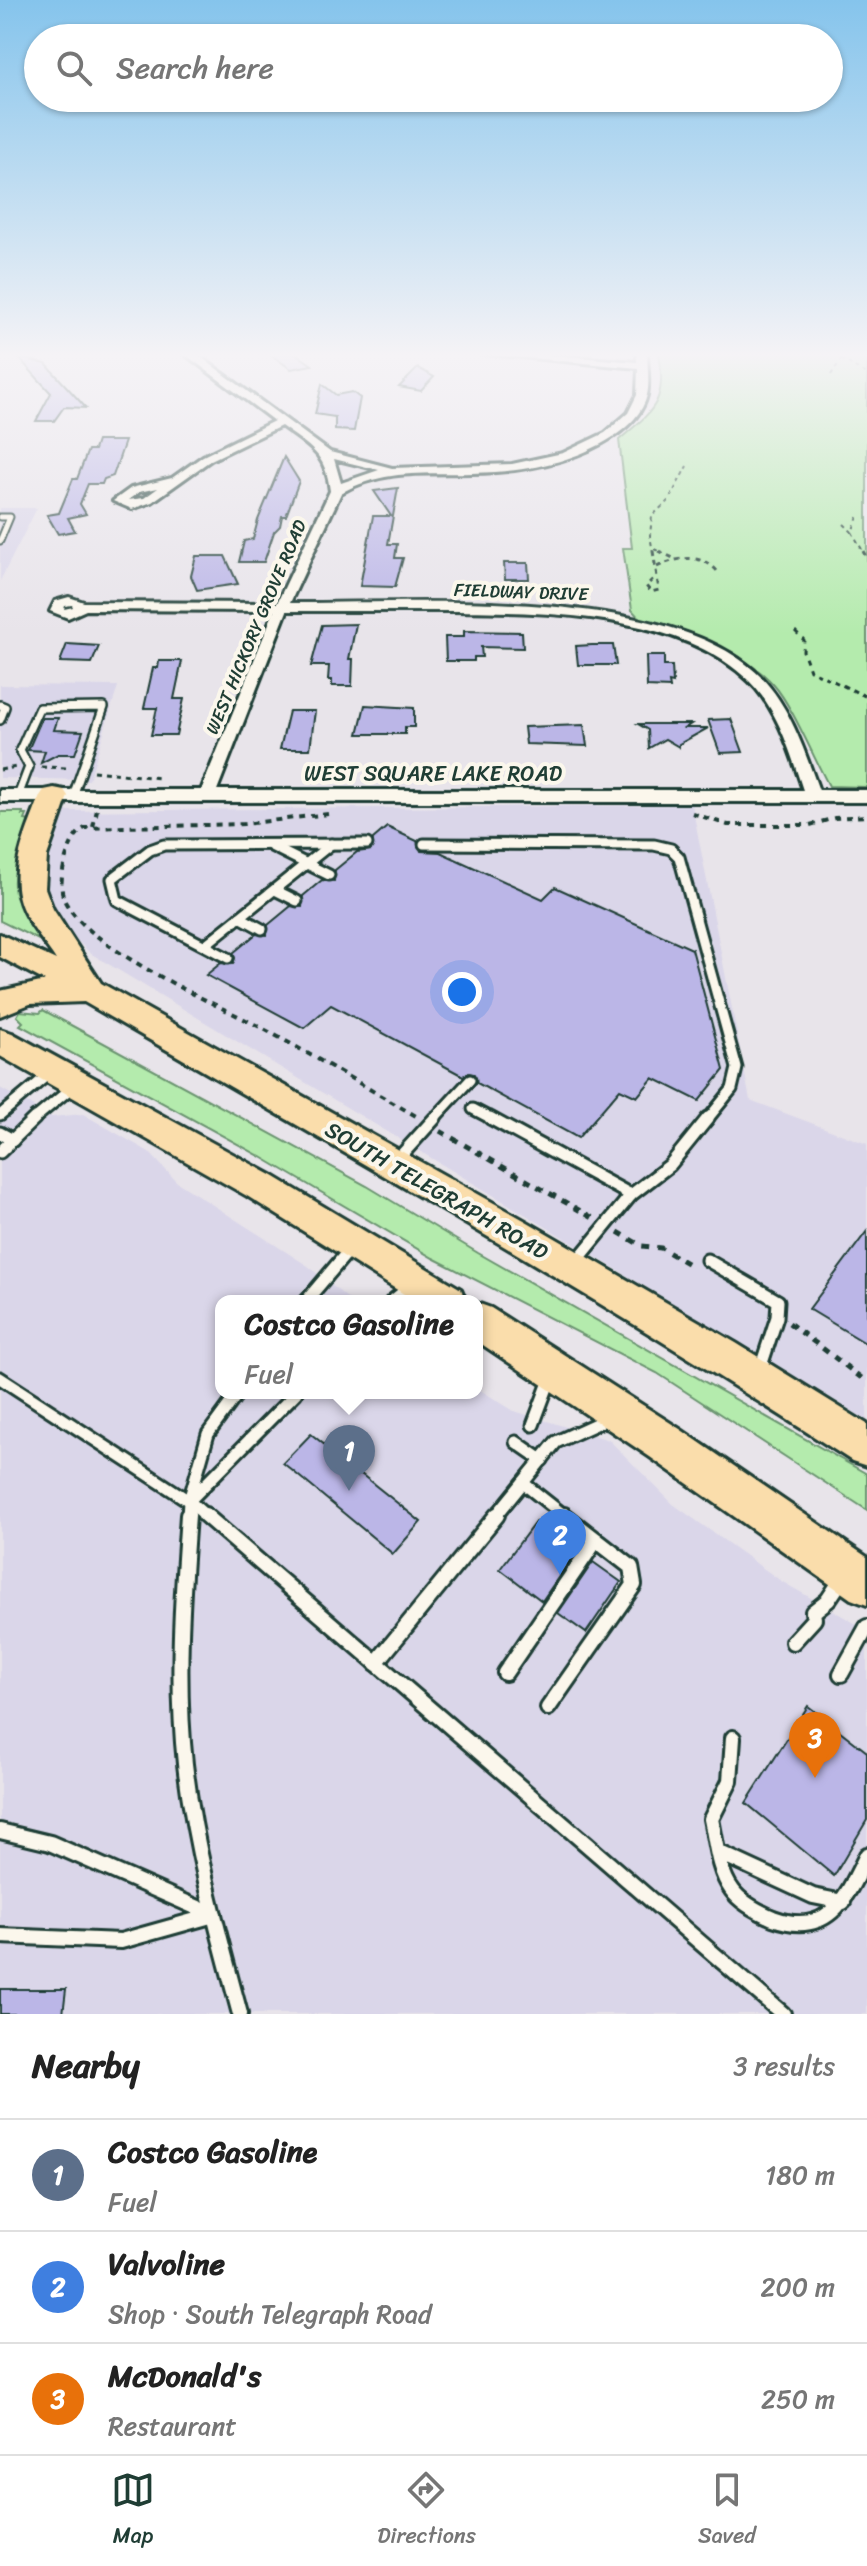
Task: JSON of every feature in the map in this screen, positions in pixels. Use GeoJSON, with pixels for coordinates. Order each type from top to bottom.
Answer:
{"type":"FeatureCollection","features":[{"type":"Feature","properties":{"kind":"highway"},"geometry":{"type":"LineString","coordinates":[[0,1005],[16,996],[34,993],[90,991],[39,912],[30,888],[33,856],[64,796]]}},
{"type":"Feature","properties":{"kind":"highway","name":"SOUTH TELEGRAPH ROAD"},"geometry":{"type":"LineString","coordinates":[[3,951],[90,991],[572,1267],[757,1377],[867,1447]]}},
{"type":"Feature","properties":{"kind":"highway"},"geometry":{"type":"LineString","coordinates":[[0,1041],[260,1186],[355,1244],[419,1294]]}},
{"type":"Feature","properties":{"kind":"highway"},"geometry":{"type":"LineString","coordinates":[[483,1324],[858,1577]]}},
{"type":"Feature","properties":{"kind":"street"},"geometry":{"type":"LineString","coordinates":[[171,481],[231,446]]}},
{"type":"Feature","properties":{"kind":"street"},"geometry":{"type":"LineString","coordinates":[[316,446],[326,454],[397,470]]}},
{"type":"Feature","properties":{"kind":"street"},"geometry":{"type":"LineString","coordinates":[[326,454],[334,472],[336,491],[362,477],[397,470],[515,468],[577,452],[588,446]]}},
{"type":"Feature","properties":{"kind":"street","name":"WEST HICKORY GROVE ROAD"},"geometry":{"type":"LineString","coordinates":[[206,798],[282,607],[336,491]]}},
{"type":"Feature","properties":{"kind":"street","name":"FIELDWAY DRIVE"},"geometry":{"type":"LineString","coordinates":[[82,606],[557,608],[599,613],[661,631],[723,655],[757,681],[786,730],[813,796]]}},
{"type":"Feature","properties":{"kind":"street","name":"WEST SQUARE LAKE ROAD"},"geometry":{"type":"LineString","coordinates":[[9,796],[867,796]]}},
{"type":"Feature","properties":{"kind":"lane"},"geometry":{"type":"LineString","coordinates":[[0,517],[10,517],[0,541]]}},
{"type":"Feature","properties":{"kind":"lane"},"geometry":{"type":"LineString","coordinates":[[0,705],[5,707],[0,720]]}},
{"type":"Feature","properties":{"kind":"lane"},"geometry":{"type":"LineString","coordinates":[[9,796],[29,767],[20,750],[41,706],[102,706],[91,749],[64,796]]}},
{"type":"Feature","properties":{"kind":"lane"},"geometry":{"type":"LineString","coordinates":[[269,844],[329,875]]}},
{"type":"Feature","properties":{"kind":"lane"},"geometry":{"type":"LineString","coordinates":[[205,945],[331,844]]}},
{"type":"Feature","properties":{"kind":"lane"},"geometry":{"type":"LineString","coordinates":[[228,958],[117,900],[112,879],[150,850],[164,845],[367,844]]}},
{"type":"Feature","properties":{"kind":"lane"},"geometry":{"type":"LineString","coordinates":[[424,844],[654,845],[671,849],[679,857],[737,1068],[732,1089],[670,1165],[631,1195],[572,1267]]}},
{"type":"Feature","properties":{"kind":"lane"},"geometry":{"type":"LineString","coordinates":[[275,890],[297,901]]}},
{"type":"Feature","properties":{"kind":"lane"},"geometry":{"type":"LineString","coordinates":[[240,917],[262,929]]}},
{"type":"Feature","properties":{"kind":"lane"},"geometry":{"type":"LineString","coordinates":[[0,1115],[65,1077]]}},
{"type":"Feature","properties":{"kind":"lane"},"geometry":{"type":"LineString","coordinates":[[0,1152],[38,1115],[65,1077]]}},
{"type":"Feature","properties":{"kind":"lane"},"geometry":{"type":"LineString","coordinates":[[393,1166],[470,1080]]}},
{"type":"Feature","properties":{"kind":"lane"},"geometry":{"type":"LineString","coordinates":[[473,1109],[631,1195]]}},
{"type":"Feature","properties":{"kind":"lane"},"geometry":{"type":"LineString","coordinates":[[0,1133],[13,1140]]}},
{"type":"Feature","properties":{"kind":"lane"},"geometry":{"type":"LineString","coordinates":[[311,1295],[355,1244]]}},
{"type":"Feature","properties":{"kind":"lane"},"geometry":{"type":"LineString","coordinates":[[707,1260],[778,1301],[777,1317],[757,1377]]}},
{"type":"Feature","properties":{"kind":"lane"},"geometry":{"type":"LineString","coordinates":[[533,1425],[554,1370]]}},
{"type":"Feature","properties":{"kind":"lane"},"geometry":{"type":"LineString","coordinates":[[0,1378],[189,1501],[783,2014]]}},
{"type":"Feature","properties":{"kind":"lane"},"geometry":{"type":"LineString","coordinates":[[234,1399],[208,1434],[189,1501],[179,1670],[189,1798],[214,1915],[240,2014]]}},
{"type":"Feature","properties":{"kind":"lane"},"geometry":{"type":"LineString","coordinates":[[189,1501],[290,1399]]}},
{"type":"Feature","properties":{"kind":"lane"},"geometry":{"type":"LineString","coordinates":[[376,1663],[556,1442],[619,1414]]}},
{"type":"Feature","properties":{"kind":"lane"},"geometry":{"type":"LineString","coordinates":[[516,1442],[542,1460]]}},
{"type":"Feature","properties":{"kind":"lane"},"geometry":{"type":"LineString","coordinates":[[523,1483],[631,1567],[634,1585],[548,1708]]}},
{"type":"Feature","properties":{"kind":"lane"},"geometry":{"type":"LineString","coordinates":[[505,1673],[596,1540]]}},
{"type":"Feature","properties":{"kind":"lane"},"geometry":{"type":"LineString","coordinates":[[793,1642],[814,1619],[813,1612],[858,1577]]}},
{"type":"Feature","properties":{"kind":"lane"},"geometry":{"type":"LineString","coordinates":[[841,1674],[867,1627]]}},
{"type":"Feature","properties":{"kind":"lane"},"geometry":{"type":"LineString","coordinates":[[733,1738],[730,1781],[711,1819],[718,1852],[733,1891],[763,1913],[791,1924],[820,1923],[843,1902],[867,1855]]}},
{"type":"Feature","properties":{"kind":"lane"},"geometry":{"type":"LineString","coordinates":[[0,1831],[50,1843],[214,1915]]}},
{"type":"Feature","properties":{"kind":"lane"},"geometry":{"type":"LineString","coordinates":[[718,1852],[813,1896],[843,1902]]}},
{"type":"Feature","properties":{"kind":"lane"},"geometry":{"type":"LineString","coordinates":[[0,1936],[121,1941],[214,1915]]}},
{"type":"Feature","properties":{"kind":"path"},"geometry":{"type":"LineString","coordinates":[[656,576],[650,526],[652,516],[669,500],[687,466]]}},
{"type":"Feature","properties":{"kind":"path"},"geometry":{"type":"LineString","coordinates":[[852,532],[858,517]]}},
{"type":"Feature","properties":{"kind":"path"},"geometry":{"type":"LineString","coordinates":[[844,524],[867,559]]}},
{"type":"Feature","properties":{"kind":"path"},"geometry":{"type":"LineString","coordinates":[[654,549],[673,558],[708,562],[718,568],[720,575]]}},
{"type":"Feature","properties":{"kind":"path"},"geometry":{"type":"LineString","coordinates":[[657,567],[673,558]]}},
{"type":"Feature","properties":{"kind":"path"},"geometry":{"type":"LineString","coordinates":[[795,631],[804,640],[803,651],[810,670],[856,689],[867,697]]}},
{"type":"Feature","properties":{"kind":"path"},"geometry":{"type":"LineString","coordinates":[[0,770],[22,767]]}},
{"type":"Feature","properties":{"kind":"path"},"geometry":{"type":"LineString","coordinates":[[41,767],[72,769]]}},
{"type":"Feature","properties":{"kind":"path"},"geometry":{"type":"LineString","coordinates":[[92,771],[173,779]]}},
{"type":"Feature","properties":{"kind":"path"},"geometry":{"type":"LineString","coordinates":[[105,779],[106,772]]}},
{"type":"Feature","properties":{"kind":"path"},"geometry":{"type":"LineString","coordinates":[[93,827],[96,812]]}},
{"type":"Feature","properties":{"kind":"path"},"geometry":{"type":"LineString","coordinates":[[333,812],[244,824],[93,827],[79,831],[63,870],[65,903],[82,924],[141,966],[265,1030],[414,1114]]}},
{"type":"Feature","properties":{"kind":"path"},"geometry":{"type":"LineString","coordinates":[[683,812],[728,825],[810,825],[835,818],[867,816]]}},
{"type":"Feature","properties":{"kind":"path"},"geometry":{"type":"LineString","coordinates":[[445,1134],[581,1211]]}},
{"type":"Feature","properties":{"kind":"path"},"geometry":{"type":"LineString","coordinates":[[797,1327],[867,1382]]}},
{"type":"Feature","properties":{"kind":"shaded area"},"geometry":{"type":"Polygon","coordinates":[[[0,508],[37,508],[0,581],[0,508]]]}},
{"type":"Feature","properties":{"kind":"shaded area"},"geometry":{"type":"Polygon","coordinates":[[[0,685],[118,686],[89,780],[0,778],[0,685]]]}},
{"type":"Feature","properties":{"kind":"shaded area"},"geometry":{"type":"Polygon","coordinates":[[[692,805],[750,1100],[867,1144],[867,1420],[90,953],[51,915],[41,877],[63,811],[692,805]]]}},
{"type":"Feature","properties":{"kind":"shaded area"},"geometry":{"type":"Polygon","coordinates":[[[0,1088],[52,1117],[83,1114],[149,1152],[177,1182],[308,1266],[344,1295],[215,1295],[215,1399],[483,1399],[483,1392],[514,1411],[609,1440],[673,1504],[781,1581],[867,1630],[867,2014],[0,2014],[0,1088]]]}},
{"type":"Feature","properties":{"kind":"green space"},"geometry":{"type":"Polygon","coordinates":[[[620,446],[867,446],[867,787],[829,786],[788,705],[760,672],[711,644],[641,620],[632,610],[623,548],[632,548],[620,446]]]}},
{"type":"Feature","properties":{"kind":"green space"},"geometry":{"type":"Polygon","coordinates":[[[0,812],[23,812],[22,815],[27,815],[25,820],[30,821],[17,862],[14,889],[25,913],[53,947],[0,921],[0,812]]]}},
{"type":"Feature","properties":{"kind":"green space"},"geometry":{"type":"Polygon","coordinates":[[[43,1010],[367,1186],[478,1253],[867,1474],[867,1510],[657,1373],[433,1258],[258,1155],[20,1025],[23,1022],[17,1016],[20,1011],[40,1013],[43,1010]]]}},
{"type":"Feature","properties":{"kind":"building"},"geometry":{"type":"Polygon","coordinates":[[[95,446],[123,446],[113,476],[104,479],[102,484],[88,484],[80,504],[86,514],[68,518],[75,531],[58,534],[47,515],[59,513],[88,450],[94,450],[95,446]]]}},
{"type":"Feature","properties":{"kind":"building"},"geometry":{"type":"Polygon","coordinates":[[[284,457],[299,481],[286,516],[282,516],[280,526],[274,532],[264,562],[239,562],[244,541],[253,539],[284,457]]]}},
{"type":"Feature","properties":{"kind":"building"},"geometry":{"type":"Polygon","coordinates":[[[398,488],[388,544],[397,544],[395,558],[403,558],[395,587],[360,586],[373,516],[391,516],[374,491],[398,488]]]}},
{"type":"Feature","properties":{"kind":"building"},"geometry":{"type":"Polygon","coordinates":[[[196,556],[225,556],[238,584],[197,590],[191,576],[196,556]]]}},
{"type":"Feature","properties":{"kind":"building"},"geometry":{"type":"Polygon","coordinates":[[[504,563],[528,563],[529,579],[505,579],[504,563]]]}},
{"type":"Feature","properties":{"kind":"building"},"geometry":{"type":"Polygon","coordinates":[[[356,624],[349,659],[353,659],[352,686],[332,686],[332,680],[328,680],[329,666],[311,666],[322,625],[356,624]]]}},
{"type":"Feature","properties":{"kind":"building"},"geometry":{"type":"Polygon","coordinates":[[[464,631],[522,632],[523,648],[481,647],[482,657],[474,657],[474,661],[446,661],[445,637],[464,637],[464,631]]]}},
{"type":"Feature","properties":{"kind":"building"},"geometry":{"type":"Polygon","coordinates":[[[67,644],[99,646],[92,663],[60,662],[67,644]]]}},
{"type":"Feature","properties":{"kind":"building"},"geometry":{"type":"Polygon","coordinates":[[[613,645],[616,665],[578,665],[576,646],[613,645]]]}},
{"type":"Feature","properties":{"kind":"building"},"geometry":{"type":"Polygon","coordinates":[[[646,656],[664,656],[664,666],[672,666],[673,683],[669,682],[670,688],[647,687],[646,656]]]}},
{"type":"Feature","properties":{"kind":"building"},"geometry":{"type":"Polygon","coordinates":[[[159,661],[182,661],[174,699],[184,699],[176,735],[151,735],[157,708],[144,708],[153,668],[158,668],[159,661]]]}},
{"type":"Feature","properties":{"kind":"building"},"geometry":{"type":"Polygon","coordinates":[[[365,705],[414,708],[414,727],[405,727],[405,734],[358,734],[365,705]]]}},
{"type":"Feature","properties":{"kind":"building"},"geometry":{"type":"Polygon","coordinates":[[[289,711],[315,711],[310,749],[280,749],[289,711]]]}},
{"type":"Feature","properties":{"kind":"building"},"geometry":{"type":"Polygon","coordinates":[[[42,718],[58,718],[54,730],[83,731],[75,754],[58,754],[41,763],[45,751],[28,750],[42,718]]]}},
{"type":"Feature","properties":{"kind":"building"},"geometry":{"type":"Polygon","coordinates":[[[731,719],[743,752],[720,753],[708,720],[731,719]]]}},
{"type":"Feature","properties":{"kind":"building"},"geometry":{"type":"Polygon","coordinates":[[[638,724],[691,724],[685,728],[708,728],[679,744],[679,747],[665,739],[649,748],[648,730],[638,724]]]}},
{"type":"Feature","properties":{"kind":"building"},"geometry":{"type":"Polygon","coordinates":[[[584,725],[587,746],[526,744],[524,727],[584,725]]]}},
{"type":"Feature","properties":{"kind":"building"},"geometry":{"type":"Polygon","coordinates":[[[387,827],[417,841],[421,851],[440,852],[543,899],[555,887],[692,949],[724,1070],[699,1101],[653,1078],[637,1097],[620,1089],[578,1138],[477,1083],[474,1074],[463,1076],[331,1005],[304,1028],[206,975],[221,963],[233,964],[233,953],[256,934],[267,935],[268,925],[291,906],[302,907],[303,896],[322,880],[334,881],[335,870],[357,852],[371,850],[373,839],[387,827]]]}},
{"type":"Feature","properties":{"kind":"building"},"geometry":{"type":"Polygon","coordinates":[[[867,1231],[867,1344],[809,1309],[867,1231]]]}},
{"type":"Feature","properties":{"kind":"building"},"geometry":{"type":"Polygon","coordinates":[[[311,1434],[421,1522],[393,1554],[283,1463],[311,1434]]]}},
{"type":"Feature","properties":{"kind":"building"},"geometry":{"type":"Polygon","coordinates":[[[536,1521],[577,1550],[542,1601],[500,1569],[536,1521]]]}},
{"type":"Feature","properties":{"kind":"building"},"geometry":{"type":"Polygon","coordinates":[[[593,1562],[621,1582],[586,1633],[558,1613],[593,1562]]]}},
{"type":"Feature","properties":{"kind":"building"},"geometry":{"type":"Polygon","coordinates":[[[808,1706],[867,1752],[867,1820],[834,1876],[746,1803],[808,1706]]]}},
{"type":"Feature","properties":{"kind":"building"},"geometry":{"type":"Polygon","coordinates":[[[0,1989],[66,1989],[63,2014],[0,2014],[0,1989]]]}},
{"type":"Feature","properties":{"kind":"place","name":"Costco Gasoline"},"geometry":{"type":"Point","coordinates":[349,1491]}},
{"type":"Feature","properties":{"kind":"place","name":"Valvoline"},"geometry":{"type":"Point","coordinates":[560,1575]}},
{"type":"Feature","properties":{"kind":"place","name":"McDonald's"},"geometry":{"type":"Point","coordinates":[815,1778]}}]}
